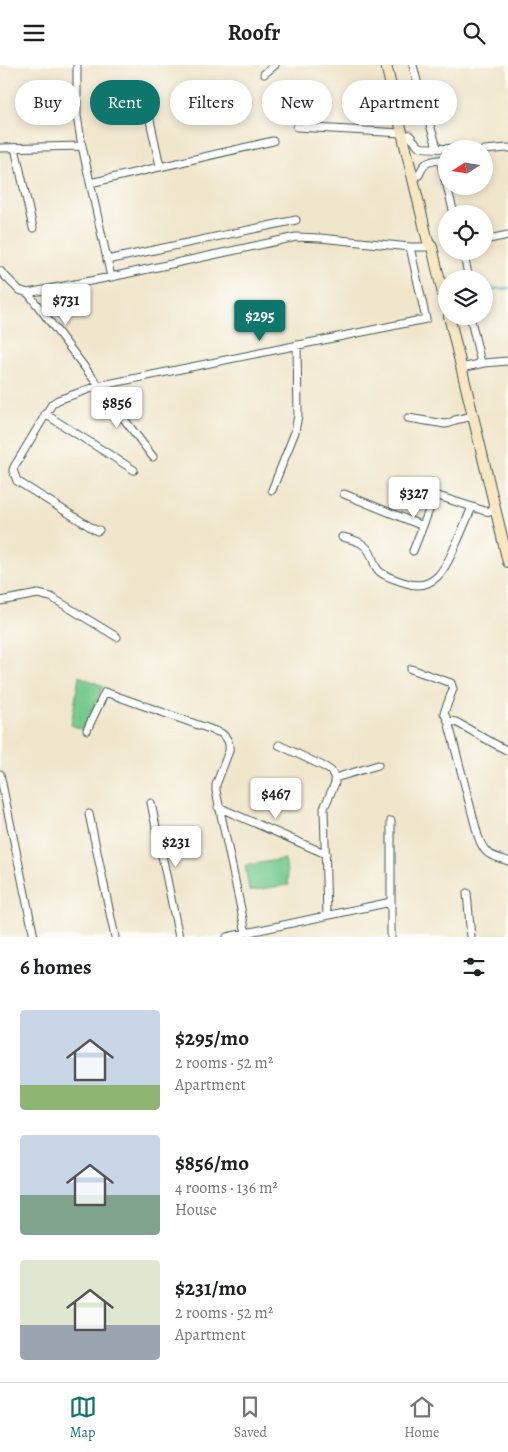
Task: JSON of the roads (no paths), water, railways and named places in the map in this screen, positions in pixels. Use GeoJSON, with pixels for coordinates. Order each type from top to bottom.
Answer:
{"type":"FeatureCollection","features":[{"type":"Feature","properties":{"kind":"main road"},"geometry":{"type":"LineString","coordinates":[[386,65],[419,175],[434,241],[432,247]]}},
{"type":"Feature","properties":{"kind":"main road"},"geometry":{"type":"LineString","coordinates":[[393,65],[428,242],[432,247],[438,273]]}},
{"type":"Feature","properties":{"kind":"main road"},"geometry":{"type":"LineString","coordinates":[[450,325],[508,562]]}},
{"type":"Feature","properties":{"kind":"street"},"geometry":{"type":"LineString","coordinates":[[77,65],[77,116],[111,277]]}},
{"type":"Feature","properties":{"kind":"street"},"geometry":{"type":"LineString","coordinates":[[264,74],[275,65]]}},
{"type":"Feature","properties":{"kind":"street"},"geometry":{"type":"LineString","coordinates":[[297,127],[406,134],[425,149],[437,147],[413,65]]}},
{"type":"Feature","properties":{"kind":"street"},"geometry":{"type":"LineString","coordinates":[[151,125],[160,166]]}},
{"type":"Feature","properties":{"kind":"street"},"geometry":{"type":"LineString","coordinates":[[90,183],[273,141]]}},
{"type":"Feature","properties":{"kind":"street"},"geometry":{"type":"LineString","coordinates":[[0,148],[82,146]]}},
{"type":"Feature","properties":{"kind":"street"},"geometry":{"type":"LineString","coordinates":[[15,148],[33,228]]}},
{"type":"Feature","properties":{"kind":"street"},"geometry":{"type":"LineString","coordinates":[[493,149],[508,148]]}},
{"type":"Feature","properties":{"kind":"street"},"geometry":{"type":"LineString","coordinates":[[419,175],[423,165],[438,160]]}},
{"type":"Feature","properties":{"kind":"street"},"geometry":{"type":"LineString","coordinates":[[108,260],[296,220]]}},
{"type":"Feature","properties":{"kind":"street"},"geometry":{"type":"LineString","coordinates":[[493,238],[508,235]]}},
{"type":"Feature","properties":{"kind":"street"},"geometry":{"type":"LineString","coordinates":[[28,293],[296,237],[410,247],[432,247]]}},
{"type":"Feature","properties":{"kind":"street"},"geometry":{"type":"LineString","coordinates":[[99,530],[97,531],[16,479],[14,467],[52,404],[96,384],[426,319],[410,247]]}},
{"type":"Feature","properties":{"kind":"street"},"geometry":{"type":"LineString","coordinates":[[0,271],[19,289],[28,293],[87,373],[153,457]]}},
{"type":"Feature","properties":{"kind":"street"},"geometry":{"type":"LineString","coordinates":[[472,325],[481,363]]}},
{"type":"Feature","properties":{"kind":"street"},"geometry":{"type":"LineString","coordinates":[[272,490],[295,432],[298,415],[297,345]]}},
{"type":"Feature","properties":{"kind":"street"},"geometry":{"type":"LineString","coordinates":[[461,368],[481,363],[508,361]]}},
{"type":"Feature","properties":{"kind":"street"},"geometry":{"type":"LineString","coordinates":[[46,414],[134,470]]}},
{"type":"Feature","properties":{"kind":"street"},"geometry":{"type":"LineString","coordinates":[[408,417],[445,424],[473,416]]}},
{"type":"Feature","properties":{"kind":"street"},"geometry":{"type":"LineString","coordinates":[[344,494],[423,526]]}},
{"type":"Feature","properties":{"kind":"street"},"geometry":{"type":"LineString","coordinates":[[413,551],[435,495],[485,511],[496,512]]}},
{"type":"Feature","properties":{"kind":"street"},"geometry":{"type":"LineString","coordinates":[[342,537],[356,540],[364,545],[369,550],[375,566],[383,575],[410,584],[425,584],[442,572],[451,557],[472,507]]}},
{"type":"Feature","properties":{"kind":"street"},"geometry":{"type":"LineString","coordinates":[[0,601],[38,594],[51,597],[116,637]]}},
{"type":"Feature","properties":{"kind":"street"},"geometry":{"type":"LineString","coordinates":[[411,669],[451,683],[453,689],[444,713],[448,721],[481,845],[488,854],[508,861]]}},
{"type":"Feature","properties":{"kind":"street"},"geometry":{"type":"LineString","coordinates":[[87,730],[105,692],[226,736],[230,746],[216,785],[216,791],[246,933]]}},
{"type":"Feature","properties":{"kind":"street"},"geometry":{"type":"LineString","coordinates":[[448,721],[456,722],[508,751]]}},
{"type":"Feature","properties":{"kind":"street"},"geometry":{"type":"LineString","coordinates":[[279,745],[325,767],[331,771],[335,778],[335,783],[324,808],[328,915]]}},
{"type":"Feature","properties":{"kind":"street"},"geometry":{"type":"LineString","coordinates":[[335,778],[378,765]]}},
{"type":"Feature","properties":{"kind":"street"},"geometry":{"type":"LineString","coordinates":[[0,773],[2,794],[34,937]]}},
{"type":"Feature","properties":{"kind":"street"},"geometry":{"type":"LineString","coordinates":[[151,803],[179,937]]}},
{"type":"Feature","properties":{"kind":"street"},"geometry":{"type":"LineString","coordinates":[[218,807],[326,854]]}},
{"type":"Feature","properties":{"kind":"street"},"geometry":{"type":"LineString","coordinates":[[89,814],[116,937]]}},
{"type":"Feature","properties":{"kind":"street"},"geometry":{"type":"LineString","coordinates":[[391,821],[391,937]]}},
{"type":"Feature","properties":{"kind":"street"},"geometry":{"type":"LineString","coordinates":[[467,893],[470,937]]}},
{"type":"Feature","properties":{"kind":"street"},"geometry":{"type":"LineString","coordinates":[[227,937],[391,901]]}},
{"type":"Feature","properties":{"kind":"waterway"},"geometry":{"type":"LineString","coordinates":[[493,289],[508,288]]}}]}
